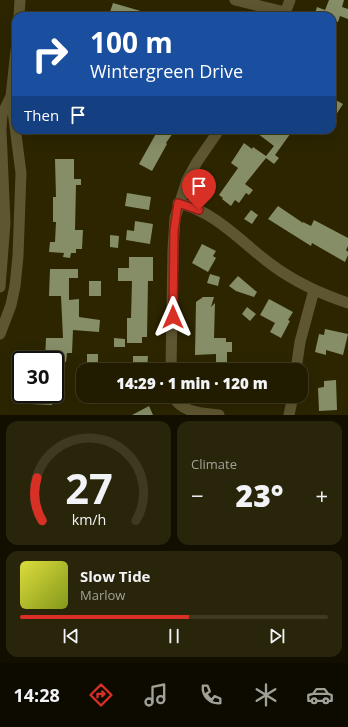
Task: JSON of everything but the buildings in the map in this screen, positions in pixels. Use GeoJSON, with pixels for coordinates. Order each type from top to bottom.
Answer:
{"type":"FeatureCollection","features":[{"type":"Feature","properties":{"kind":"street"},"geometry":{"type":"LineString","coordinates":[[19,12],[20,0]]}},
{"type":"Feature","properties":{"kind":"street"},"geometry":{"type":"LineString","coordinates":[[235,0],[277,12]]}},
{"type":"Feature","properties":{"kind":"street"},"geometry":{"type":"LineString","coordinates":[[285,12],[290,0]]}},
{"type":"Feature","properties":{"kind":"street"},"geometry":{"type":"LineString","coordinates":[[12,87],[12,103]]}},
{"type":"Feature","properties":{"kind":"street"},"geometry":{"type":"LineString","coordinates":[[0,287],[4,240],[1,189],[2,115],[11,96]]}},
{"type":"Feature","properties":{"kind":"street"},"geometry":{"type":"LineString","coordinates":[[0,334],[11,305],[15,286],[20,190],[19,153],[16,134]]}},
{"type":"Feature","properties":{"kind":"street"},"geometry":{"type":"LineString","coordinates":[[171,363],[173,247],[178,203],[191,171],[216,134]]}},
{"type":"Feature","properties":{"kind":"street"},"geometry":{"type":"LineString","coordinates":[[1,189],[20,190]]}},
{"type":"Feature","properties":{"kind":"street"},"geometry":{"type":"LineString","coordinates":[[178,203],[199,210],[225,227],[272,266],[314,290],[348,303]]}},
{"type":"Feature","properties":{"kind":"street"},"geometry":{"type":"LineString","coordinates":[[297,363],[300,342],[314,290]]}},
{"type":"Feature","properties":{"kind":"street"},"geometry":{"type":"LineString","coordinates":[[177,403],[187,409],[219,415]]}},
{"type":"Feature","properties":{"kind":"street"},"geometry":{"type":"LineString","coordinates":[[289,415],[292,403]]}},
{"type":"Feature","properties":{"kind":"route"},"geometry":{"type":"LineString","coordinates":[[173,317],[173,250],[175,218],[178,203],[199,210]]}}]}
